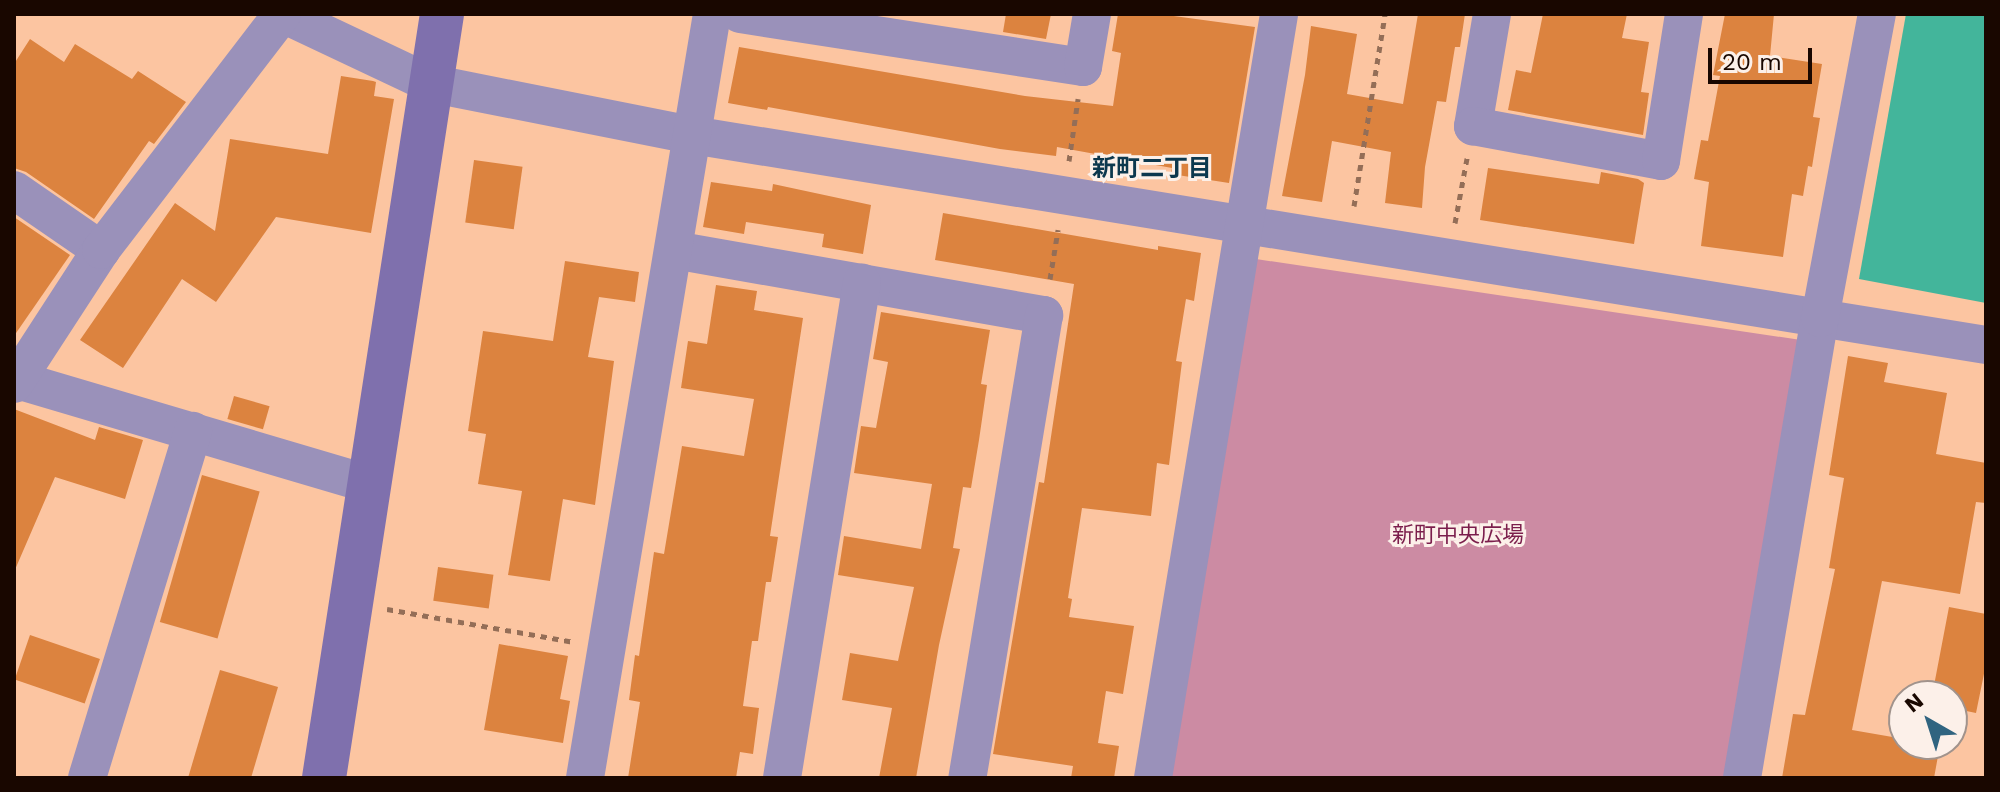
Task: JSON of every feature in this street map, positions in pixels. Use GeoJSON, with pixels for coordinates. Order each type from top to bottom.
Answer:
{"type":"FeatureCollection","features":[{"type":"Feature","properties":{"kind":"street"},"geometry":{"type":"LineString","coordinates":[[368,484],[15,381],[101,250],[282,14],[429,83],[692,135],[1986,345]]}},
{"type":"Feature","properties":{"kind":"street"},"geometry":{"type":"LineString","coordinates":[[324,778],[442,14]]}},
{"type":"Feature","properties":{"kind":"street"},"geometry":{"type":"LineString","coordinates":[[585,778],[712,14]]}},
{"type":"Feature","properties":{"kind":"street"},"geometry":{"type":"LineString","coordinates":[[740,14],[902,26],[1083,67],[1092,14]]}},
{"type":"Feature","properties":{"kind":"street"},"geometry":{"type":"LineString","coordinates":[[1153,778],[1279,14]]}},
{"type":"Feature","properties":{"kind":"street"},"geometry":{"type":"LineString","coordinates":[[1492,14],[1473,126],[1661,161],[1684,14]]}},
{"type":"Feature","properties":{"kind":"street"},"geometry":{"type":"LineString","coordinates":[[1742,778],[1820,318],[1877,14]]}},
{"type":"Feature","properties":{"kind":"street"},"geometry":{"type":"LineString","coordinates":[[14,190],[101,250]]}},
{"type":"Feature","properties":{"kind":"street"},"geometry":{"type":"LineString","coordinates":[[674,250],[1044,315],[967,778]]}},
{"type":"Feature","properties":{"kind":"street"},"geometry":{"type":"LineString","coordinates":[[782,778],[862,282]]}},
{"type":"Feature","properties":{"kind":"street"},"geometry":{"type":"LineString","coordinates":[[87,778],[193,431]]}},
{"type":"Feature","properties":{"kind":"path"},"geometry":{"type":"LineString","coordinates":[[1348,243],[1385,14]]}},
{"type":"Feature","properties":{"kind":"path"},"geometry":{"type":"LineString","coordinates":[[1449,260],[1473,126]]}},
{"type":"Feature","properties":{"kind":"path"},"geometry":{"type":"LineString","coordinates":[[350,602],[607,648]]}},
{"type":"Feature","properties":{"kind":"green space","name":"新町中央広場"},"geometry":{"type":"Polygon","coordinates":[[[1256,259],[1801,340],[1727,778],[1171,778],[1256,259]]]}},
{"type":"Feature","properties":{"kind":"water"},"geometry":{"type":"Polygon","coordinates":[[[1906,14],[1986,14],[1986,303],[1859,279],[1906,14]]]}},
{"type":"Feature","properties":{"kind":"building"},"geometry":{"type":"Polygon","coordinates":[[[1006,14],[1051,14],[1046,39],[1003,32],[1006,14]]]}},
{"type":"Feature","properties":{"kind":"building"},"geometry":{"type":"Polygon","coordinates":[[[1118,14],[1159,14],[1255,27],[1229,183],[1171,174],[1172,168],[1057,147],[1056,156],[1000,149],[768,107],[767,110],[728,103],[739,47],[1025,96],[1113,106],[1121,53],[1112,51],[1118,14]]]}},
{"type":"Feature","properties":{"kind":"building"},"geometry":{"type":"Polygon","coordinates":[[[1418,14],[1465,14],[1460,47],[1455,47],[1446,102],[1437,101],[1425,167],[1422,208],[1385,203],[1391,152],[1332,141],[1322,202],[1282,196],[1311,26],[1357,34],[1347,94],[1403,104],[1418,14]]]}},
{"type":"Feature","properties":{"kind":"building"},"geometry":{"type":"Polygon","coordinates":[[[1543,14],[1627,14],[1622,38],[1649,42],[1641,92],[1649,93],[1643,135],[1508,110],[1516,70],[1531,73],[1543,14]]]}},
{"type":"Feature","properties":{"kind":"building"},"geometry":{"type":"Polygon","coordinates":[[[1725,14],[1774,14],[1770,56],[1822,64],[1813,117],[1820,118],[1812,167],[1808,166],[1803,196],[1792,194],[1783,257],[1701,246],[1709,182],[1694,179],[1701,140],[1708,141],[1720,76],[1713,75],[1725,14]]]}},
{"type":"Feature","properties":{"kind":"building"},"geometry":{"type":"Polygon","coordinates":[[[30,39],[64,62],[75,44],[132,79],[138,71],[186,102],[154,144],[149,141],[94,219],[26,172],[14,168],[14,64],[30,39]]]}},
{"type":"Feature","properties":{"kind":"building"},"geometry":{"type":"Polygon","coordinates":[[[341,76],[376,82],[374,96],[394,99],[371,233],[276,217],[216,302],[182,279],[123,368],[80,340],[175,203],[215,231],[230,139],[328,154],[341,76]]]}},
{"type":"Feature","properties":{"kind":"building"},"geometry":{"type":"Polygon","coordinates":[[[474,160],[523,167],[514,229],[465,222],[474,160]]]}},
{"type":"Feature","properties":{"kind":"building"},"geometry":{"type":"Polygon","coordinates":[[[1488,168],[1599,184],[1601,172],[1638,179],[1644,183],[1634,244],[1480,220],[1488,168]]]}},
{"type":"Feature","properties":{"kind":"building"},"geometry":{"type":"Polygon","coordinates":[[[711,182],[772,191],[773,184],[871,205],[863,254],[822,247],[824,234],[746,222],[744,234],[703,227],[711,182]]]}},
{"type":"Feature","properties":{"kind":"building"},"geometry":{"type":"Polygon","coordinates":[[[943,213],[1158,250],[1158,246],[1201,253],[1194,301],[1186,299],[1176,361],[1182,362],[1169,465],[1157,463],[1151,516],[1082,508],[1068,598],[1072,599],[1069,617],[1134,626],[1123,694],[1106,691],[1098,743],[1119,746],[1114,778],[1071,778],[1073,766],[993,754],[1039,482],[1044,483],[1074,284],[935,260],[943,213]]]}},
{"type":"Feature","properties":{"kind":"building"},"geometry":{"type":"Polygon","coordinates":[[[14,217],[70,255],[14,336],[14,217]]]}},
{"type":"Feature","properties":{"kind":"building"},"geometry":{"type":"Polygon","coordinates":[[[565,261],[639,272],[635,302],[599,297],[588,357],[614,361],[595,505],[563,499],[550,581],[508,575],[522,491],[478,484],[486,434],[468,431],[483,331],[553,341],[565,261]]]}},
{"type":"Feature","properties":{"kind":"building"},"geometry":{"type":"Polygon","coordinates":[[[716,285],[757,291],[754,310],[803,318],[770,536],[778,537],[771,582],[766,582],[758,641],[752,641],[743,706],[759,708],[753,754],[740,752],[736,778],[628,778],[640,702],[629,700],[635,655],[639,656],[654,552],[664,554],[682,446],[744,456],[754,399],[681,388],[688,341],[707,344],[716,285]]]}},
{"type":"Feature","properties":{"kind":"building"},"geometry":{"type":"Polygon","coordinates":[[[881,312],[990,330],[981,384],[987,385],[979,440],[971,488],[963,487],[953,548],[960,549],[939,645],[916,778],[879,778],[892,708],[842,700],[850,653],[898,661],[914,587],[838,575],[844,536],[921,549],[932,484],[854,473],[861,426],[876,428],[888,362],[873,359],[881,312]]]}},
{"type":"Feature","properties":{"kind":"building"},"geometry":{"type":"Polygon","coordinates":[[[1848,356],[1888,363],[1884,382],[1947,393],[1936,454],[1986,463],[1986,503],[1976,502],[1960,594],[1882,581],[1852,730],[1888,736],[1888,760],[1937,760],[1934,778],[1782,778],[1793,714],[1805,715],[1835,569],[1829,568],[1844,478],[1829,475],[1848,356]]]}},
{"type":"Feature","properties":{"kind":"building"},"geometry":{"type":"Polygon","coordinates":[[[234,396],[270,406],[263,429],[227,419],[234,396]]]}},
{"type":"Feature","properties":{"kind":"building"},"geometry":{"type":"Polygon","coordinates":[[[14,409],[95,440],[99,427],[143,440],[125,499],[55,477],[14,572],[14,409]]]}},
{"type":"Feature","properties":{"kind":"building"},"geometry":{"type":"Polygon","coordinates":[[[202,475],[260,492],[218,639],[160,622],[202,475]]]}},
{"type":"Feature","properties":{"kind":"building"},"geometry":{"type":"Polygon","coordinates":[[[438,567],[493,575],[489,608],[433,601],[438,567]]]}},
{"type":"Feature","properties":{"kind":"building"},"geometry":{"type":"Polygon","coordinates":[[[1949,607],[1986,614],[1986,664],[1976,713],[1968,711],[1968,680],[1935,680],[1949,607]]]}},
{"type":"Feature","properties":{"kind":"building"},"geometry":{"type":"Polygon","coordinates":[[[30,635],[100,659],[85,704],[15,679],[30,635]]]}},
{"type":"Feature","properties":{"kind":"building"},"geometry":{"type":"Polygon","coordinates":[[[499,644],[568,656],[560,699],[570,701],[563,743],[484,730],[499,644]]]}},
{"type":"Feature","properties":{"kind":"building"},"geometry":{"type":"Polygon","coordinates":[[[220,670],[278,687],[251,778],[188,778],[220,670]]]}},
{"type":"Feature","properties":{"kind":"district","name":"新町二丁目"},"geometry":{"type":"Point","coordinates":[1152,169]}}]}
